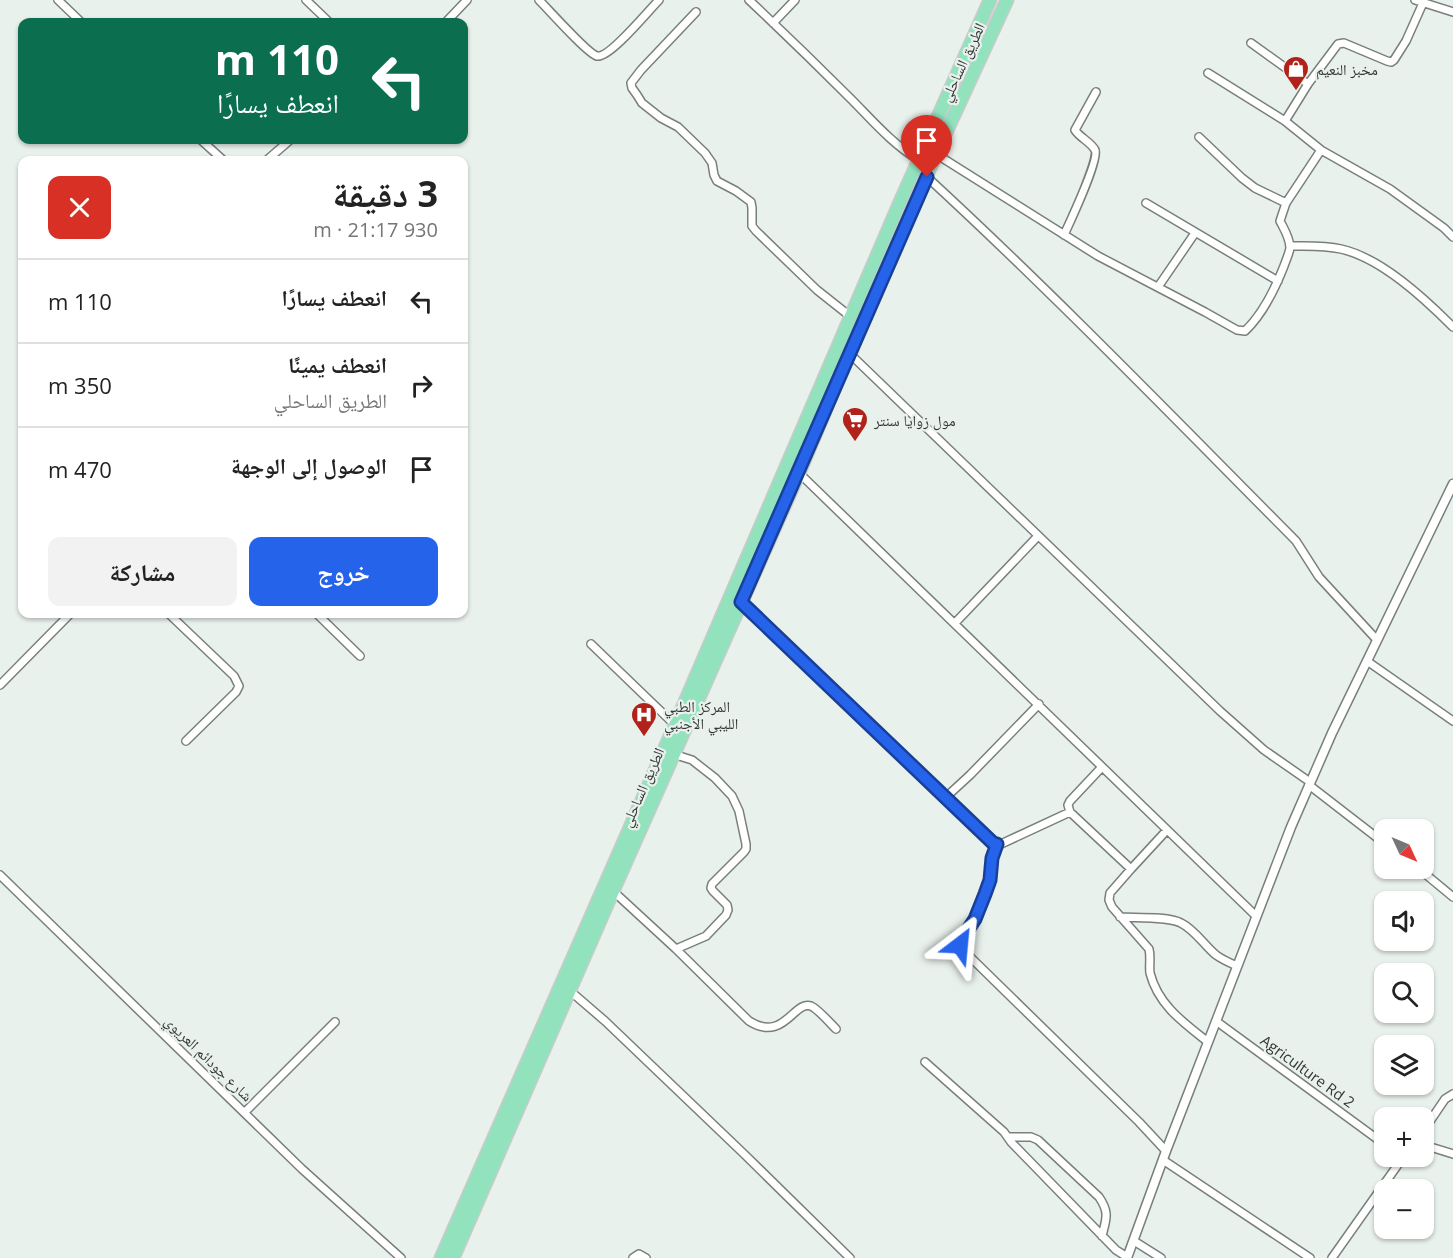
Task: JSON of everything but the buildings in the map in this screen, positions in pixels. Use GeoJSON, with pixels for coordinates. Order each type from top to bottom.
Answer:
{"type":"FeatureCollection","features":[{"type":"Feature","properties":{"kind":"highway","name":"الطريق الساحلي"},"geometry":{"type":"LineString","coordinates":[[441,1258],[990,0]]}},
{"type":"Feature","properties":{"kind":"highway","name":"الطريق الساحلي"},"geometry":{"type":"LineString","coordinates":[[453,1258],[673,754],[799,473],[936,154],[1007,0]]}},
{"type":"Feature","properties":{"kind":"street"},"geometry":{"type":"LineString","coordinates":[[58,0],[77,18]]}},
{"type":"Feature","properties":{"kind":"street"},"geometry":{"type":"LineString","coordinates":[[306,0],[325,18]]}},
{"type":"Feature","properties":{"kind":"street"},"geometry":{"type":"LineString","coordinates":[[450,18],[467,0]]}},
{"type":"Feature","properties":{"kind":"street"},"geometry":{"type":"LineString","coordinates":[[539,0],[592,54],[603,56],[615,47],[659,0]]}},
{"type":"Feature","properties":{"kind":"street"},"geometry":{"type":"LineString","coordinates":[[749,0],[886,135],[919,160]]}},
{"type":"Feature","properties":{"kind":"street"},"geometry":{"type":"LineString","coordinates":[[773,23],[795,0]]}},
{"type":"Feature","properties":{"kind":"street"},"geometry":{"type":"LineString","coordinates":[[1285,121],[1308,84],[1334,48],[1341,43],[1391,62],[1406,41],[1419,1],[1453,12]]}},
{"type":"Feature","properties":{"kind":"street"},"geometry":{"type":"LineString","coordinates":[[696,12],[633,79],[632,88],[642,103],[678,127],[705,153],[712,163],[717,181],[751,202],[752,226],[756,231],[817,291],[850,317]]}},
{"type":"Feature","properties":{"kind":"street"},"geometry":{"type":"LineString","coordinates":[[1251,43],[1308,84]]}},
{"type":"Feature","properties":{"kind":"street"},"geometry":{"type":"LineString","coordinates":[[1208,73],[1285,121],[1321,150],[1390,189],[1453,237]]}},
{"type":"Feature","properties":{"kind":"street"},"geometry":{"type":"LineString","coordinates":[[1064,235],[1086,185],[1096,155],[1095,149],[1075,130],[1096,92]]}},
{"type":"Feature","properties":{"kind":"street"},"geometry":{"type":"LineString","coordinates":[[1199,137],[1254,188],[1286,203]]}},
{"type":"Feature","properties":{"kind":"street"},"geometry":{"type":"LineString","coordinates":[[205,144],[219,156]]}},
{"type":"Feature","properties":{"kind":"street"},"geometry":{"type":"LineString","coordinates":[[272,156],[285,144]]}},
{"type":"Feature","properties":{"kind":"street"},"geometry":{"type":"LineString","coordinates":[[936,154],[1098,256],[1237,330],[1245,331],[1264,307],[1278,281],[1290,246],[1288,236],[1280,221],[1286,203],[1321,150]]}},
{"type":"Feature","properties":{"kind":"street"},"geometry":{"type":"LineString","coordinates":[[927,177],[1113,356],[1296,541],[1319,577],[1377,640]]}},
{"type":"Feature","properties":{"kind":"street"},"geometry":{"type":"LineString","coordinates":[[1146,203],[1278,281]]}},
{"type":"Feature","properties":{"kind":"street"},"geometry":{"type":"LineString","coordinates":[[1158,287],[1196,233]]}},
{"type":"Feature","properties":{"kind":"street"},"geometry":{"type":"LineString","coordinates":[[1290,246],[1339,248],[1370,260],[1386,269],[1421,297],[1453,327]]}},
{"type":"Feature","properties":{"kind":"street"},"geometry":{"type":"LineString","coordinates":[[849,353],[1220,711],[1264,750],[1310,783],[1374,835]]}},
{"type":"Feature","properties":{"kind":"street"},"geometry":{"type":"LineString","coordinates":[[799,473],[1257,916]]}},
{"type":"Feature","properties":{"kind":"street"},"geometry":{"type":"LineString","coordinates":[[925,1062],[1004,1132],[1102,1236],[1127,1258],[1291,827],[1367,661],[1453,484]]}},
{"type":"Feature","properties":{"kind":"street"},"geometry":{"type":"LineString","coordinates":[[955,623],[1038,536]]}},
{"type":"Feature","properties":{"kind":"street"},"geometry":{"type":"LineString","coordinates":[[741,602],[993,843],[1001,844],[1070,813]]}},
{"type":"Feature","properties":{"kind":"street"},"geometry":{"type":"LineString","coordinates":[[0,685],[66,618]]}},
{"type":"Feature","properties":{"kind":"street"},"geometry":{"type":"LineString","coordinates":[[173,618],[234,676],[239,686],[236,692],[186,741]]}},
{"type":"Feature","properties":{"kind":"street"},"geometry":{"type":"LineString","coordinates":[[321,618],[360,656]]}},
{"type":"Feature","properties":{"kind":"street"},"geometry":{"type":"LineString","coordinates":[[591,644],[675,725]]}},
{"type":"Feature","properties":{"kind":"street"},"geometry":{"type":"LineString","coordinates":[[1367,661],[1453,721]]}},
{"type":"Feature","properties":{"kind":"street"},"geometry":{"type":"LineString","coordinates":[[945,798],[1040,704]]}},
{"type":"Feature","properties":{"kind":"street"},"geometry":{"type":"LineString","coordinates":[[673,754],[692,760],[715,778],[732,796],[739,811],[746,844],[744,852],[712,884],[713,891],[727,905],[726,915],[706,936],[676,949]]}},
{"type":"Feature","properties":{"kind":"street"},"geometry":{"type":"LineString","coordinates":[[1102,767],[1070,801],[1068,805],[1070,813],[1131,868]]}},
{"type":"Feature","properties":{"kind":"street"},"geometry":{"type":"LineString","coordinates":[[1167,830],[1110,893],[1109,900],[1120,917],[1149,949],[1150,971],[1155,989],[1165,1005],[1208,1042]]}},
{"type":"Feature","properties":{"kind":"street"},"geometry":{"type":"LineString","coordinates":[[997,844],[992,858],[990,880],[975,919],[960,945],[963,950],[1139,1122],[1165,1156],[1310,1258]]}},
{"type":"Feature","properties":{"kind":"street","name":"شارع جودائم العريوي"},"geometry":{"type":"LineString","coordinates":[[0,875],[302,1169],[401,1258]]}},
{"type":"Feature","properties":{"kind":"street"},"geometry":{"type":"LineString","coordinates":[[1431,879],[1453,897]]}},
{"type":"Feature","properties":{"kind":"street"},"geometry":{"type":"LineString","coordinates":[[613,891],[758,1027],[774,1027],[785,1022],[799,1009],[813,1006],[836,1029]]}},
{"type":"Feature","properties":{"kind":"street"},"geometry":{"type":"LineString","coordinates":[[1120,917],[1180,922],[1215,954],[1237,966]]}},
{"type":"Feature","properties":{"kind":"street"},"geometry":{"type":"LineString","coordinates":[[569,990],[742,1152],[850,1258]]}},
{"type":"Feature","properties":{"kind":"street","name":"Agriculture Rd 2"},"geometry":{"type":"LineString","coordinates":[[1216,1021],[1374,1137]]}},
{"type":"Feature","properties":{"kind":"street"},"geometry":{"type":"LineString","coordinates":[[245,1112],[335,1022]]}},
{"type":"Feature","properties":{"kind":"street"},"geometry":{"type":"LineString","coordinates":[[1434,1115],[1445,1099],[1453,1094]]}},
{"type":"Feature","properties":{"kind":"street"},"geometry":{"type":"LineString","coordinates":[[1008,1137],[1030,1137],[1038,1140],[1099,1197],[1106,1207],[1107,1215],[1102,1236]]}},
{"type":"Feature","properties":{"kind":"street"},"geometry":{"type":"LineString","coordinates":[[1434,1148],[1453,1154]]}},
{"type":"Feature","properties":{"kind":"street"},"geometry":{"type":"LineString","coordinates":[[1332,1258],[1396,1167]]}},
{"type":"Feature","properties":{"kind":"street"},"geometry":{"type":"LineString","coordinates":[[1134,1241],[1161,1258]]}},
{"type":"Feature","properties":{"kind":"street"},"geometry":{"type":"LineString","coordinates":[[633,1258],[639,1254],[646,1258]]}},
{"type":"Feature","properties":{"kind":"place","name":"مخبز النعيم"},"geometry":{"type":"Point","coordinates":[1296,92]}},
{"type":"Feature","properties":{"kind":"place","name":"مول زوايا سنتر"},"geometry":{"type":"Point","coordinates":[855,443]}},
{"type":"Feature","properties":{"kind":"place","name":"المركز الطبي الليبي الأجنبي"},"geometry":{"type":"Point","coordinates":[644,738]}},
{"type":"Feature","properties":{"kind":"route"},"geometry":{"type":"LineString","coordinates":[[927,177],[741,602],[993,843],[997,844],[985,894],[975,919],[960,945]]}}]}
